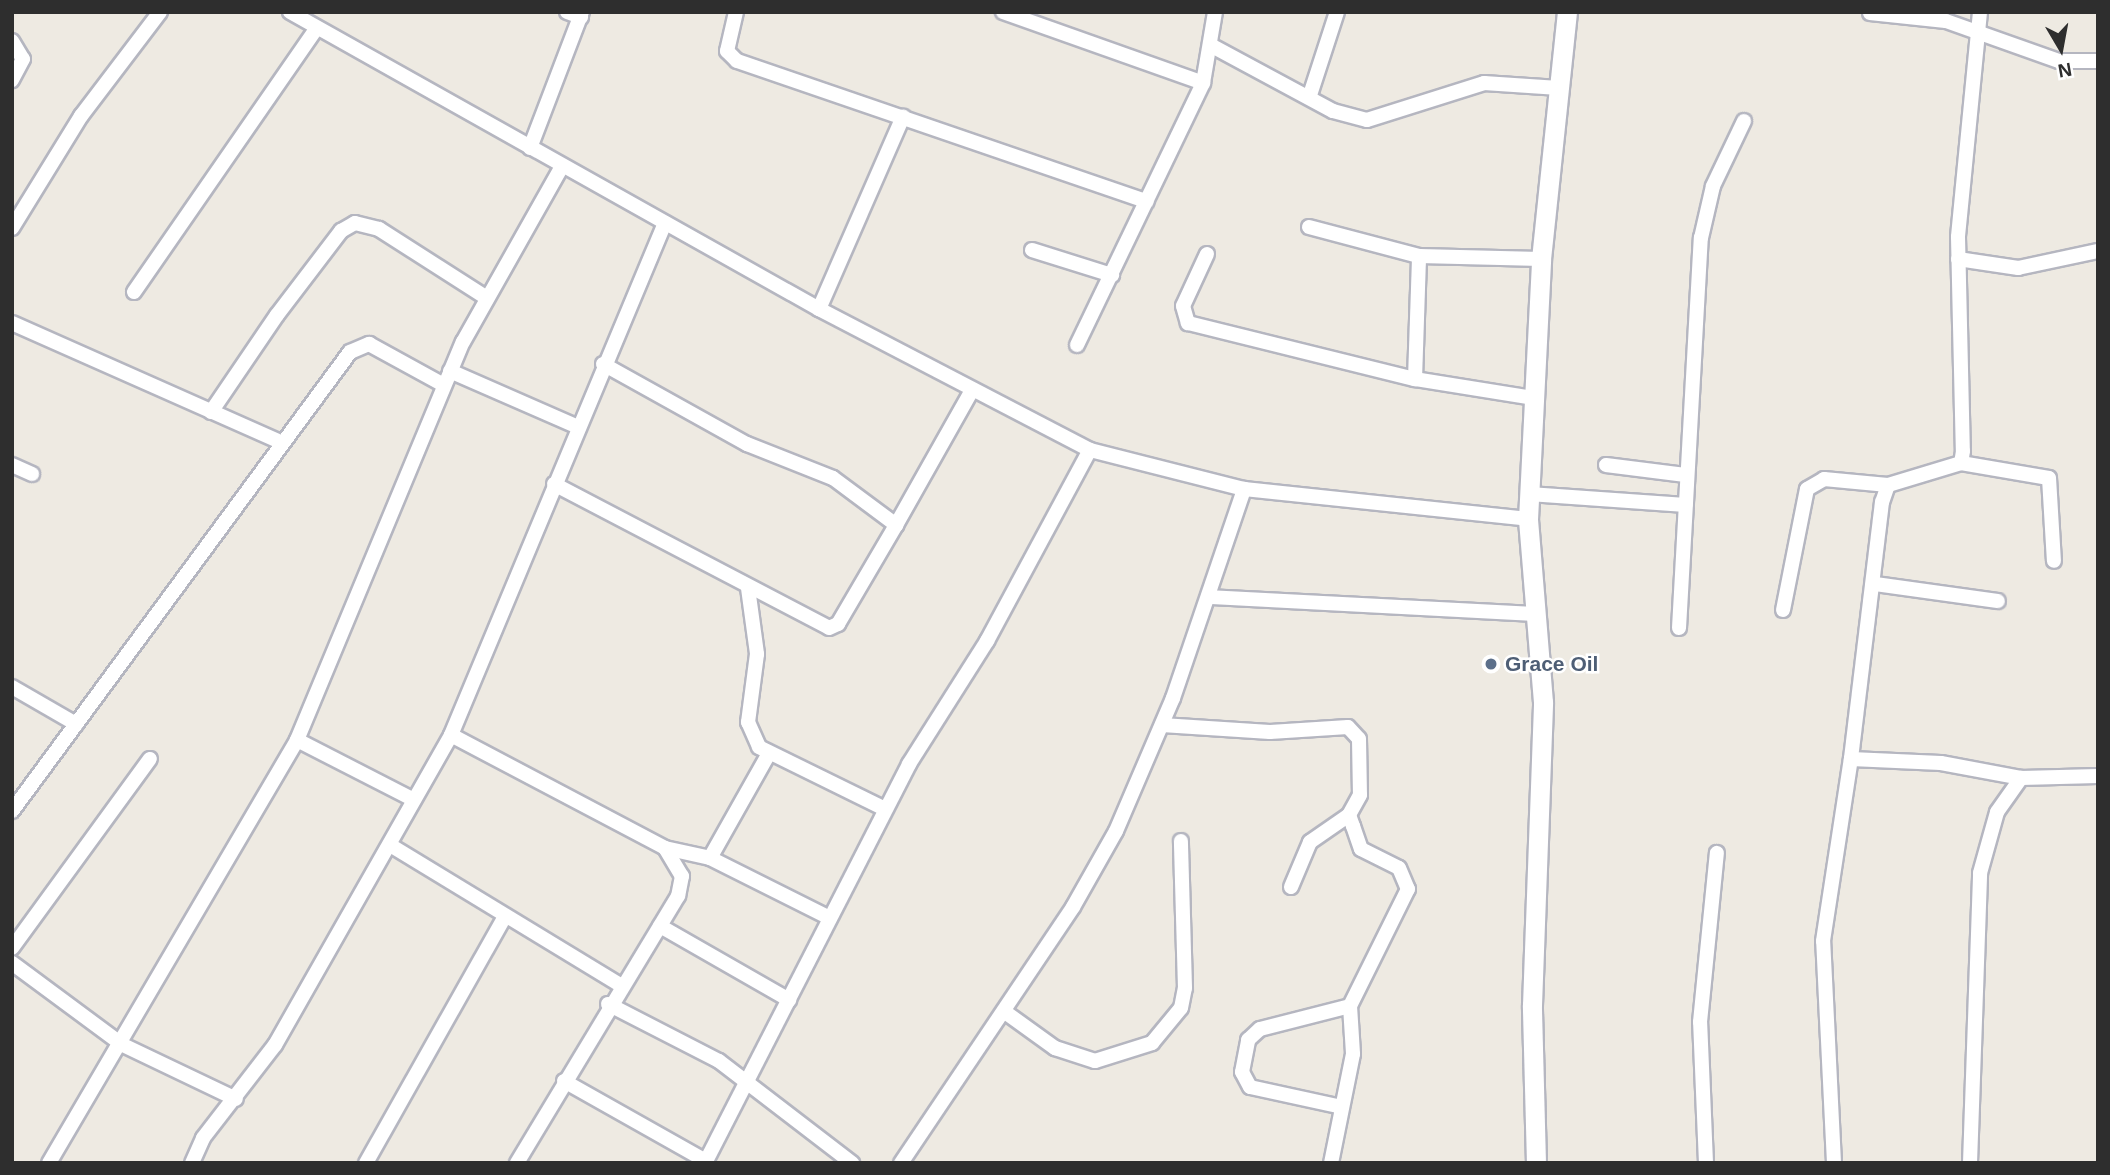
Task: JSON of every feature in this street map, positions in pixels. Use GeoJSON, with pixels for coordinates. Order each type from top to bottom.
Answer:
{"type":"FeatureCollection","features":[{"type":"Feature","properties":{"kind":"main road"},"geometry":{"type":"LineString","coordinates":[[1536,1163],[1532,1005],[1543,712],[1538,614],[1528,519],[1541,259],[1567,12]]}},
{"type":"Feature","properties":{"kind":"street"},"geometry":{"type":"LineString","coordinates":[[12,228],[81,116],[160,12]]}},
{"type":"Feature","properties":{"kind":"street"},"geometry":{"type":"LineString","coordinates":[[736,12],[727,44],[730,57],[1147,201]]}},
{"type":"Feature","properties":{"kind":"street"},"geometry":{"type":"LineString","coordinates":[[1003,12],[1203,83]]}},
{"type":"Feature","properties":{"kind":"street"},"geometry":{"type":"LineString","coordinates":[[1077,345],[1203,83],[1214,47],[1215,12]]}},
{"type":"Feature","properties":{"kind":"street"},"geometry":{"type":"LineString","coordinates":[[1310,95],[1337,12]]}},
{"type":"Feature","properties":{"kind":"street"},"geometry":{"type":"LineString","coordinates":[[1961,463],[1958,259],[1976,30],[1980,12]]}},
{"type":"Feature","properties":{"kind":"street"},"geometry":{"type":"LineString","coordinates":[[1870,13],[1976,30],[2059,61],[2097,63]]}},
{"type":"Feature","properties":{"kind":"street"},"geometry":{"type":"LineString","coordinates":[[298,14],[317,28],[819,309],[1090,450],[1244,489],[1528,519]]}},
{"type":"Feature","properties":{"kind":"street"},"geometry":{"type":"LineString","coordinates":[[530,148],[577,14]]}},
{"type":"Feature","properties":{"kind":"street"},"geometry":{"type":"LineString","coordinates":[[134,292],[317,28]]}},
{"type":"Feature","properties":{"kind":"street"},"geometry":{"type":"LineString","coordinates":[[12,41],[23,59],[12,80]]}},
{"type":"Feature","properties":{"kind":"street"},"geometry":{"type":"LineString","coordinates":[[1214,47],[1310,95],[1333,111],[1367,120],[1484,83],[1559,88]]}},
{"type":"Feature","properties":{"kind":"street"},"geometry":{"type":"LineString","coordinates":[[819,309],[903,117]]}},
{"type":"Feature","properties":{"kind":"street"},"geometry":{"type":"LineString","coordinates":[[1679,628],[1686,505],[1685,475],[1701,238],[1713,186],[1744,121]]}},
{"type":"Feature","properties":{"kind":"street"},"geometry":{"type":"LineString","coordinates":[[49,1163],[123,1045],[215,873],[297,740],[450,371],[487,298],[562,166]]}},
{"type":"Feature","properties":{"kind":"street"},"geometry":{"type":"LineString","coordinates":[[192,1163],[203,1138],[236,1099],[275,1045],[451,735],[576,426],[665,223]]}},
{"type":"Feature","properties":{"kind":"street"},"geometry":{"type":"LineString","coordinates":[[211,412],[348,225],[379,229],[487,298]]}},
{"type":"Feature","properties":{"kind":"street"},"geometry":{"type":"LineString","coordinates":[[1309,227],[1419,256],[1541,259]]}},
{"type":"Feature","properties":{"kind":"street"},"geometry":{"type":"LineString","coordinates":[[1032,250],[1112,275]]}},
{"type":"Feature","properties":{"kind":"street"},"geometry":{"type":"LineString","coordinates":[[1958,259],[2018,268],[2098,251]]}},
{"type":"Feature","properties":{"kind":"street"},"geometry":{"type":"LineString","coordinates":[[1207,254],[1184,306],[1188,323],[1415,379],[1533,398]]}},
{"type":"Feature","properties":{"kind":"street"},"geometry":{"type":"LineString","coordinates":[[1415,379],[1419,256]]}},
{"type":"Feature","properties":{"kind":"street"},"geometry":{"type":"LineString","coordinates":[[12,323],[281,442]]}},
{"type":"Feature","properties":{"kind":"street"},"geometry":{"type":"LineString","coordinates":[[12,811],[281,442],[356,347],[377,347],[444,385]]}},
{"type":"Feature","properties":{"kind":"street"},"geometry":{"type":"LineString","coordinates":[[603,364],[747,444],[833,478],[896,525]]}},
{"type":"Feature","properties":{"kind":"street"},"geometry":{"type":"LineString","coordinates":[[450,371],[576,426]]}},
{"type":"Feature","properties":{"kind":"street"},"geometry":{"type":"LineString","coordinates":[[554,484],[748,588],[829,628],[838,624],[972,390]]}},
{"type":"Feature","properties":{"kind":"street"},"geometry":{"type":"LineString","coordinates":[[564,1081],[705,1162],[885,809],[988,640],[1090,450]]}},
{"type":"Feature","properties":{"kind":"street"},"geometry":{"type":"LineString","coordinates":[[1783,610],[1807,489],[1824,479],[1888,485],[1961,463],[2049,478],[2054,561]]}},
{"type":"Feature","properties":{"kind":"street"},"geometry":{"type":"LineString","coordinates":[[12,465],[32,474]]}},
{"type":"Feature","properties":{"kind":"street"},"geometry":{"type":"LineString","coordinates":[[1606,465],[1685,475]]}},
{"type":"Feature","properties":{"kind":"street"},"geometry":{"type":"LineString","coordinates":[[1834,1163],[1822,941],[1875,584],[1877,517],[1888,485]]}},
{"type":"Feature","properties":{"kind":"street"},"geometry":{"type":"LineString","coordinates":[[901,1163],[1005,1012],[1116,831],[1162,725],[1209,597],[1244,489]]}},
{"type":"Feature","properties":{"kind":"street"},"geometry":{"type":"LineString","coordinates":[[1529,494],[1686,505]]}},
{"type":"Feature","properties":{"kind":"street"},"geometry":{"type":"LineString","coordinates":[[1875,584],[1998,601]]}},
{"type":"Feature","properties":{"kind":"street"},"geometry":{"type":"LineString","coordinates":[[748,588],[757,653],[748,722],[768,755],[885,809]]}},
{"type":"Feature","properties":{"kind":"street"},"geometry":{"type":"LineString","coordinates":[[1209,597],[1538,614]]}},
{"type":"Feature","properties":{"kind":"street"},"geometry":{"type":"LineString","coordinates":[[12,687],[76,724]]}},
{"type":"Feature","properties":{"kind":"street"},"geometry":{"type":"LineString","coordinates":[[1162,725],[1355,730],[1360,795],[1349,815],[1310,842],[1291,887]]}},
{"type":"Feature","properties":{"kind":"street"},"geometry":{"type":"LineString","coordinates":[[451,735],[664,848],[710,859],[830,918]]}},
{"type":"Feature","properties":{"kind":"street"},"geometry":{"type":"LineString","coordinates":[[297,740],[414,800]]}},
{"type":"Feature","properties":{"kind":"street"},"geometry":{"type":"LineString","coordinates":[[710,859],[768,755]]}},
{"type":"Feature","properties":{"kind":"street"},"geometry":{"type":"LineString","coordinates":[[12,948],[150,759]]}},
{"type":"Feature","properties":{"kind":"street"},"geometry":{"type":"LineString","coordinates":[[1851,759],[1941,763],[2021,778],[2098,776]]}},
{"type":"Feature","properties":{"kind":"street"},"geometry":{"type":"LineString","coordinates":[[1970,1163],[1980,873],[1997,812],[2021,778]]}},
{"type":"Feature","properties":{"kind":"street"},"geometry":{"type":"LineString","coordinates":[[1331,1163],[1353,1054],[1350,1006],[1408,882],[1399,868],[1361,849],[1349,815]]}},
{"type":"Feature","properties":{"kind":"street"},"geometry":{"type":"LineString","coordinates":[[1005,1012],[1055,1048],[1094,1061],[1152,1043],[1181,1008],[1185,988],[1181,841]]}},
{"type":"Feature","properties":{"kind":"street"},"geometry":{"type":"LineString","coordinates":[[390,845],[505,918],[620,984]]}},
{"type":"Feature","properties":{"kind":"street"},"geometry":{"type":"LineString","coordinates":[[521,1161],[608,1004],[678,896],[682,876],[664,848]]}},
{"type":"Feature","properties":{"kind":"street"},"geometry":{"type":"LineString","coordinates":[[1706,1163],[1700,1022],[1717,853]]}},
{"type":"Feature","properties":{"kind":"street"},"geometry":{"type":"LineString","coordinates":[[366,1163],[505,918]]}},
{"type":"Feature","properties":{"kind":"street"},"geometry":{"type":"LineString","coordinates":[[660,926],[789,1000]]}},
{"type":"Feature","properties":{"kind":"street"},"geometry":{"type":"LineString","coordinates":[[12,963],[123,1045],[236,1099]]}},
{"type":"Feature","properties":{"kind":"street"},"geometry":{"type":"LineString","coordinates":[[608,1004],[749,1080],[852,1163]]}},
{"type":"Feature","properties":{"kind":"street"},"geometry":{"type":"LineString","coordinates":[[1342,1107],[1250,1087],[1242,1072],[1248,1041],[1260,1029],[1350,1006]]}},
{"type":"Feature","properties":{"kind":"place","name":"Grace Oil"},"geometry":{"type":"Point","coordinates":[1491,664]}}]}
